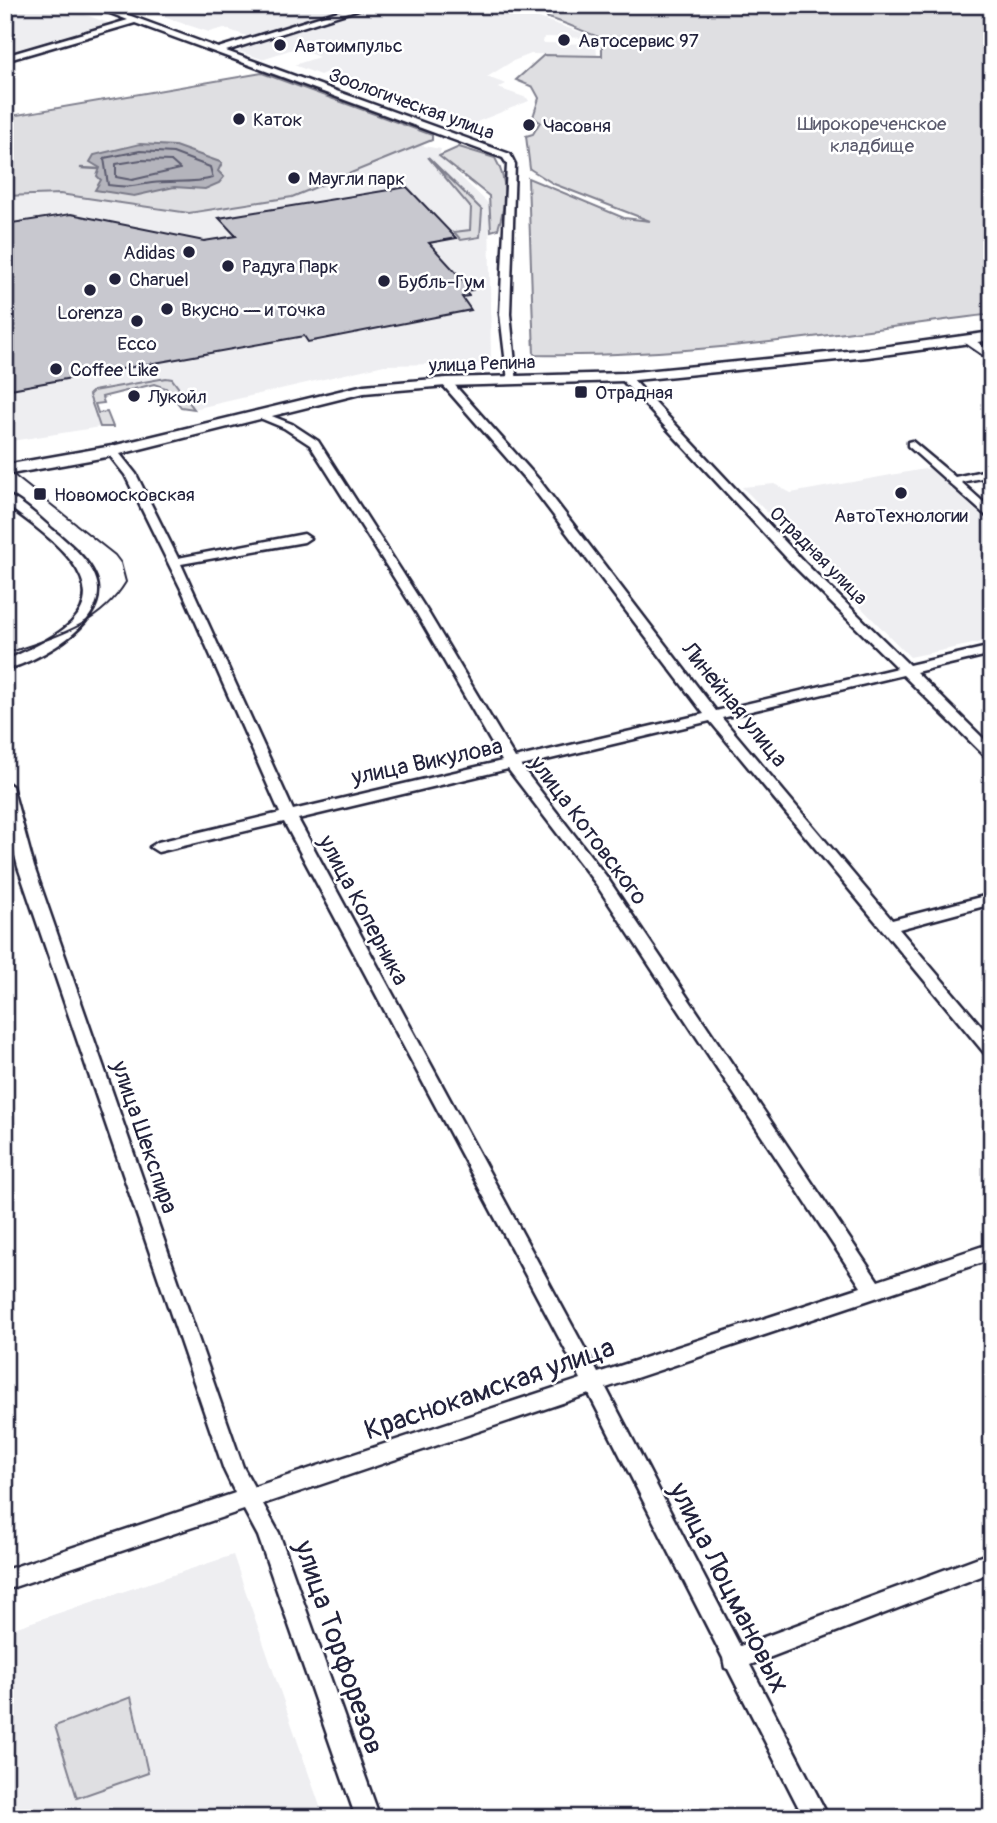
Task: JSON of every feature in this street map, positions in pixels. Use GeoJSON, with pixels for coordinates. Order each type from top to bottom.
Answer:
{"type":"FeatureCollection","features":[{"type":"Feature","properties":{"kind":"main road","name":"улица Репина"},"geometry":{"type":"LineString","coordinates":[[5,470],[112,451],[364,390],[446,382],[625,377],[799,361],[992,336]]}},
{"type":"Feature","properties":{"kind":"street","name":"Зоологическая улица"},"geometry":{"type":"LineString","coordinates":[[93,5],[507,156],[511,164],[505,314],[513,381]]}},
{"type":"Feature","properties":{"kind":"street"},"geometry":{"type":"LineString","coordinates":[[217,51],[367,5]]}},
{"type":"Feature","properties":{"kind":"street"},"geometry":{"type":"LineString","coordinates":[[5,59],[134,21]]}},
{"type":"Feature","properties":{"kind":"street"},"geometry":{"type":"LineString","coordinates":[[968,340],[992,358]]}},
{"type":"Feature","properties":{"kind":"street","name":"Отрадная улица"},"geometry":{"type":"LineString","coordinates":[[625,377],[800,565],[992,755]]}},
{"type":"Feature","properties":{"kind":"street","name":"Линейная улица"},"geometry":{"type":"LineString","coordinates":[[446,382],[536,484],[714,717],[992,1051]]}},
{"type":"Feature","properties":{"kind":"street","name":"улица Котовского"},"geometry":{"type":"LineString","coordinates":[[259,414],[288,426],[314,443],[423,614],[513,765],[601,880],[873,1289]]}},
{"type":"Feature","properties":{"kind":"street"},"geometry":{"type":"LineString","coordinates":[[912,444],[992,517]]}},
{"type":"Feature","properties":{"kind":"street","name":"улица Коперника"},"geometry":{"type":"LineString","coordinates":[[112,451],[130,474],[174,562],[288,815],[593,1383]]}},
{"type":"Feature","properties":{"kind":"street"},"geometry":{"type":"LineString","coordinates":[[952,481],[992,472]]}},
{"type":"Feature","properties":{"kind":"street"},"geometry":{"type":"LineString","coordinates":[[5,498],[70,548],[82,562],[93,589],[90,609],[78,626],[38,652],[5,666]]}},
{"type":"Feature","properties":{"kind":"street"},"geometry":{"type":"LineString","coordinates":[[174,562],[304,538]]}},
{"type":"Feature","properties":{"kind":"street","name":"улица Викулова"},"geometry":{"type":"LineString","coordinates":[[158,847],[992,650]]}},
{"type":"Feature","properties":{"kind":"street","name":"улица Шекспира"},"geometry":{"type":"LineString","coordinates":[[5,786],[35,894],[234,1470],[250,1499]]}},
{"type":"Feature","properties":{"kind":"street"},"geometry":{"type":"LineString","coordinates":[[890,926],[992,899]]}},
{"type":"Feature","properties":{"kind":"street","name":"Краснокамская улица"},"geometry":{"type":"LineString","coordinates":[[5,1580],[992,1251]]}},
{"type":"Feature","properties":{"kind":"street","name":"улица Лоцмановых"},"geometry":{"type":"LineString","coordinates":[[593,1383],[733,1660],[817,1818]]}},
{"type":"Feature","properties":{"kind":"street","name":"улица Торфорезов"},"geometry":{"type":"LineString","coordinates":[[250,1499],[268,1533],[368,1818]]}},
{"type":"Feature","properties":{"kind":"street"},"geometry":{"type":"LineString","coordinates":[[733,1660],[992,1562]]}},
{"type":"Feature","properties":{"kind":"shaded area"},"geometry":{"type":"Polygon","coordinates":[[[5,5],[59,5],[108,23],[5,53],[5,5]]]}},
{"type":"Feature","properties":{"kind":"shaded area"},"geometry":{"type":"Polygon","coordinates":[[[136,5],[361,5],[252,38],[224,28],[209,32],[151,13],[145,15],[136,11],[143,9],[136,5]]]}},
{"type":"Feature","properties":{"kind":"shaded area"},"geometry":{"type":"Polygon","coordinates":[[[376,5],[515,5],[500,11],[510,8],[597,38],[544,37],[543,43],[596,44],[597,55],[531,54],[513,61],[487,77],[506,84],[498,88],[529,101],[464,127],[340,83],[343,82],[338,80],[349,76],[332,70],[320,75],[294,65],[319,57],[296,48],[262,59],[238,51],[250,44],[355,12],[372,10],[369,8],[376,5]]]}},
{"type":"Feature","properties":{"kind":"shaded area","name":"Радуга Парк"},"geometry":{"type":"Polygon","coordinates":[[[418,145],[441,149],[439,156],[489,204],[491,363],[384,365],[194,409],[172,380],[166,378],[93,391],[92,409],[100,427],[5,442],[5,196],[60,194],[189,213],[292,197],[418,145]]]}},
{"type":"Feature","properties":{"kind":"shaded area"},"geometry":{"type":"Polygon","coordinates":[[[930,468],[992,526],[992,640],[910,657],[742,487],[774,484],[791,493],[930,468]]]}},
{"type":"Feature","properties":{"kind":"shaded area"},"geometry":{"type":"Polygon","coordinates":[[[233,1555],[324,1818],[5,1818],[5,1631],[233,1555]]]}},
{"type":"Feature","properties":{"kind":"green space","name":"Широкореченское кладбище"},"geometry":{"type":"Polygon","coordinates":[[[546,5],[992,5],[992,314],[706,348],[649,353],[534,355],[528,178],[624,218],[650,221],[554,184],[530,169],[526,136],[533,134],[540,122],[533,117],[539,98],[533,87],[516,80],[544,55],[602,56],[602,38],[548,18],[541,8],[546,5]]]}},
{"type":"Feature","properties":{"kind":"green space","name":"Радуга Парк"},"geometry":{"type":"Polygon","coordinates":[[[262,73],[432,135],[432,140],[292,197],[189,213],[60,194],[5,196],[5,117],[262,73]]]}},
{"type":"Feature","properties":{"kind":"green space"},"geometry":{"type":"Polygon","coordinates":[[[459,147],[495,158],[505,193],[498,229],[491,231],[489,196],[439,156],[459,147]]]}},
{"type":"Feature","properties":{"kind":"green space"},"geometry":{"type":"Polygon","coordinates":[[[428,157],[482,210],[480,237],[461,240],[454,232],[470,230],[471,208],[428,157]]]}},
{"type":"Feature","properties":{"kind":"green space"},"geometry":{"type":"Polygon","coordinates":[[[172,379],[194,409],[181,407],[166,388],[154,384],[102,397],[104,403],[95,404],[98,413],[107,412],[113,427],[100,427],[89,395],[93,391],[172,379]]]}},
{"type":"Feature","properties":{"kind":"green space"},"geometry":{"type":"Polygon","coordinates":[[[131,1697],[148,1773],[77,1798],[55,1726],[131,1697]]]}},
{"type":"Feature","properties":{"kind":"water"},"geometry":{"type":"Polygon","coordinates":[[[140,144],[175,146],[220,162],[222,163],[218,171],[224,177],[219,183],[205,189],[174,187],[134,196],[95,190],[101,180],[97,176],[100,168],[90,162],[94,155],[140,144]]]}},
{"type":"Feature","properties":{"kind":"building","name":"Радуга Парк"},"geometry":{"type":"Polygon","coordinates":[[[407,187],[456,238],[429,243],[472,290],[465,291],[469,296],[462,297],[471,310],[308,342],[304,336],[5,390],[5,224],[71,214],[204,241],[236,236],[219,218],[407,187]]]}},
{"type":"Feature","properties":{"kind":"waterway"},"geometry":{"type":"LineString","coordinates":[[81,168],[99,169]]}},
{"type":"Feature","properties":{"kind":"tram line"},"geometry":{"type":"LineString","coordinates":[[5,468],[115,555],[121,563],[126,582],[102,610],[73,629],[5,654]]}},
{"type":"Feature","properties":{"kind":"place","name":"Автосервис 97"},"geometry":{"type":"Point","coordinates":[564,40]}},
{"type":"Feature","properties":{"kind":"place","name":"Автоимпульс"},"geometry":{"type":"Point","coordinates":[280,45]}},
{"type":"Feature","properties":{"kind":"place","name":"Каток"},"geometry":{"type":"Point","coordinates":[239,119]}},
{"type":"Feature","properties":{"kind":"place","name":"Часовня"},"geometry":{"type":"Point","coordinates":[529,125]}},
{"type":"Feature","properties":{"kind":"place","name":"Маугли парк"},"geometry":{"type":"Point","coordinates":[294,178]}},
{"type":"Feature","properties":{"kind":"place","name":"Adidas"},"geometry":{"type":"Point","coordinates":[189,252]}},
{"type":"Feature","properties":{"kind":"place","name":"Радуга Парк"},"geometry":{"type":"Point","coordinates":[228,266]}},
{"type":"Feature","properties":{"kind":"place","name":"Charuel"},"geometry":{"type":"Point","coordinates":[115,279]}},
{"type":"Feature","properties":{"kind":"place","name":"Бубль-Гум"},"geometry":{"type":"Point","coordinates":[384,281]}},
{"type":"Feature","properties":{"kind":"place","name":"Lorenza"},"geometry":{"type":"Point","coordinates":[90,290]}},
{"type":"Feature","properties":{"kind":"place","name":"Вкусно — и точка"},"geometry":{"type":"Point","coordinates":[167,309]}},
{"type":"Feature","properties":{"kind":"place","name":"Ecco"},"geometry":{"type":"Point","coordinates":[137,321]}},
{"type":"Feature","properties":{"kind":"place","name":"Coffee Like"},"geometry":{"type":"Point","coordinates":[56,369]}},
{"type":"Feature","properties":{"kind":"place","name":"Отрадная"},"geometry":{"type":"Point","coordinates":[581,392]}},
{"type":"Feature","properties":{"kind":"place","name":"Лукойл"},"geometry":{"type":"Point","coordinates":[134,396]}},
{"type":"Feature","properties":{"kind":"place","name":"АвтоТехнологии"},"geometry":{"type":"Point","coordinates":[901,493]}},
{"type":"Feature","properties":{"kind":"place","name":"Новомосковская"},"geometry":{"type":"Point","coordinates":[40,494]}}]}
